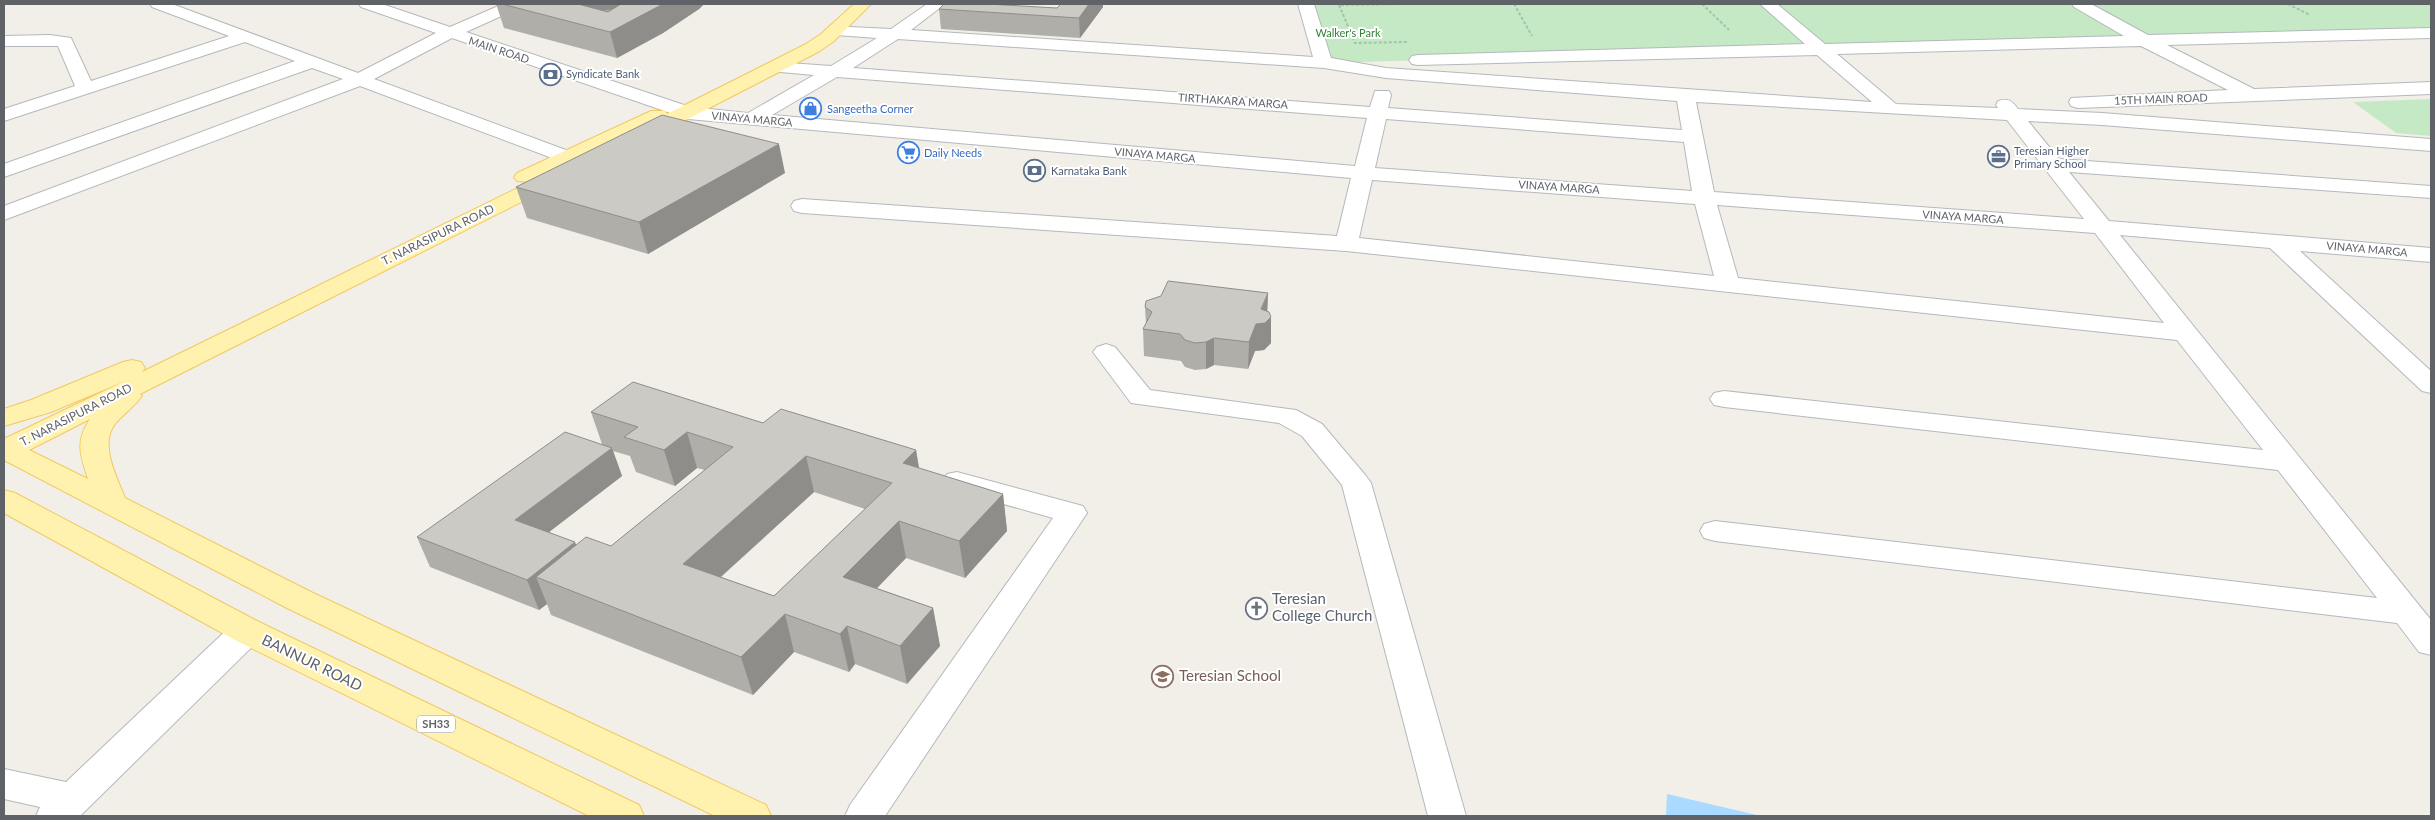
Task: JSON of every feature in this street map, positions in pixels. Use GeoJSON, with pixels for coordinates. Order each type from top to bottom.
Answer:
{"type":"FeatureCollection","features":[{"type":"Feature","properties":{"kind":"main road","name":"T. NARASIPURA ROAD"},"geometry":{"type":"LineString","coordinates":[[4,440],[173,367],[681,110],[789,50],[835,20],[863,6]]}},
{"type":"Feature","properties":{"kind":"main road","name":"T. NARASIPURA ROAD"},"geometry":{"type":"LineString","coordinates":[[4,440],[42,406],[132,368],[567,157],[681,110],[775,67],[812,48],[835,20]]}},
{"type":"Feature","properties":{"kind":"main road"},"geometry":{"type":"LineString","coordinates":[[113,505],[97,464],[94,436],[109,413],[131,393],[173,367]]}},
{"type":"Feature","properties":{"kind":"main road"},"geometry":{"type":"LineString","coordinates":[[4,440],[113,505],[299,600],[752,816]]}},
{"type":"Feature","properties":{"kind":"main road","name":"BANNUR ROAD"},"geometry":{"type":"LineString","coordinates":[[4,500],[247,631],[625,816]]}},
{"type":"Feature","properties":{"kind":"main road"},"geometry":{"type":"LineString","coordinates":[[4,515],[44,522]]}},
{"type":"Feature","properties":{"kind":"street"},"geometry":{"type":"LineString","coordinates":[[158,4],[567,157]]}},
{"type":"Feature","properties":{"kind":"street","name":"MAIN ROAD"},"geometry":{"type":"LineString","coordinates":[[367,4],[429,23],[449,33],[681,110]]}},
{"type":"Feature","properties":{"kind":"street"},"geometry":{"type":"LineString","coordinates":[[417,4],[429,23]]}},
{"type":"Feature","properties":{"kind":"street"},"geometry":{"type":"LineString","coordinates":[[4,213],[358,80],[449,33],[502,10],[506,4]]}},
{"type":"Feature","properties":{"kind":"street"},"geometry":{"type":"LineString","coordinates":[[750,119],[836,72],[897,34],[937,4]]}},
{"type":"Feature","properties":{"kind":"street"},"geometry":{"type":"LineString","coordinates":[[1306,4],[1324,63]]}},
{"type":"Feature","properties":{"kind":"street"},"geometry":{"type":"LineString","coordinates":[[1768,4],[1892,109]]}},
{"type":"Feature","properties":{"kind":"street"},"geometry":{"type":"LineString","coordinates":[[2080,4],[2145,41],[2251,96]]}},
{"type":"Feature","properties":{"kind":"street"},"geometry":{"type":"LineString","coordinates":[[835,20],[897,34],[1324,63],[2431,33]]}},
{"type":"Feature","properties":{"kind":"street"},"geometry":{"type":"LineString","coordinates":[[4,115],[244,37]]}},
{"type":"Feature","properties":{"kind":"street"},"geometry":{"type":"LineString","coordinates":[[4,41],[43,40],[65,42],[85,88]]}},
{"type":"Feature","properties":{"kind":"street"},"geometry":{"type":"LineString","coordinates":[[4,171],[311,62]]}},
{"type":"Feature","properties":{"kind":"street","name":"15TH MAIN ROAD"},"geometry":{"type":"LineString","coordinates":[[1324,63],[1386,73],[1685,96],[1892,109],[2009,109],[2431,88]]}},
{"type":"Feature","properties":{"kind":"street","name":"TIRTHAKARA MARGA"},"geometry":{"type":"LineString","coordinates":[[775,67],[1691,137]]}},
{"type":"Feature","properties":{"kind":"street"},"geometry":{"type":"LineString","coordinates":[[1346,244],[1379,112],[1386,73]]}},
{"type":"Feature","properties":{"kind":"street"},"geometry":{"type":"LineString","coordinates":[[1685,96],[1691,137],[1704,198],[1728,284]]}},
{"type":"Feature","properties":{"kind":"street"},"geometry":{"type":"LineString","coordinates":[[2009,109],[2429,147]]}},
{"type":"Feature","properties":{"kind":"street"},"geometry":{"type":"LineString","coordinates":[[2009,109],[2431,643]]}},
{"type":"Feature","properties":{"kind":"street","name":"VINAYA MARGA"},"geometry":{"type":"LineString","coordinates":[[681,110],[750,119],[1363,173],[2102,227],[2429,256]]}},
{"type":"Feature","properties":{"kind":"street"},"geometry":{"type":"LineString","coordinates":[[2054,165],[2431,192]]}},
{"type":"Feature","properties":{"kind":"street"},"geometry":{"type":"LineString","coordinates":[[802,206],[1346,244],[2186,333]]}},
{"type":"Feature","properties":{"kind":"street"},"geometry":{"type":"LineString","coordinates":[[2277,242],[2431,386]]}},
{"type":"Feature","properties":{"kind":"street"},"geometry":{"type":"LineString","coordinates":[[1106,352],[1141,397],[1286,416],[1312,430],[1356,483],[1447,816]]}},
{"type":"Feature","properties":{"kind":"street"},"geometry":{"type":"LineString","coordinates":[[1724,399],[2288,462]]}},
{"type":"Feature","properties":{"kind":"street"},"geometry":{"type":"LineString","coordinates":[[864,816],[1072,513],[946,478]]}},
{"type":"Feature","properties":{"kind":"street"},"geometry":{"type":"LineString","coordinates":[[1714,531],[2408,613]]}},
{"type":"Feature","properties":{"kind":"street"},"geometry":{"type":"LineString","coordinates":[[4,784],[64,808],[247,631]]}},
{"type":"Feature","properties":{"kind":"path"},"geometry":{"type":"LineString","coordinates":[[1355,43],[1339,5],[1404,4]]}},
{"type":"Feature","properties":{"kind":"path"},"geometry":{"type":"LineString","coordinates":[[1514,4],[1534,38]]}},
{"type":"Feature","properties":{"kind":"path"},"geometry":{"type":"LineString","coordinates":[[2288,4],[2314,16]]}},
{"type":"Feature","properties":{"kind":"green space","name":"Walker's Park"},"geometry":{"type":"Polygon","coordinates":[[[1306,4],[2431,4],[2431,32],[1324,63],[1306,4]]]}},
{"type":"Feature","properties":{"kind":"green space"},"geometry":{"type":"Polygon","coordinates":[[[2431,99],[2431,136],[2396,133],[2353,102],[2431,99]]]}},
{"type":"Feature","properties":{"kind":"water"},"geometry":{"type":"Polygon","coordinates":[[[1667,794],[1761,816],[1666,816],[1667,794]]]}},
{"type":"Feature","properties":{"kind":"building"},"geometry":{"type":"Polygon","coordinates":[[[502,4],[578,4],[608,12],[621,4],[663,4],[610,32],[502,4]]]}},
{"type":"Feature","properties":{"kind":"building"},"geometry":{"type":"Polygon","coordinates":[[[944,4],[987,4],[1057,8],[1061,4],[1089,4],[1079,18],[939,9],[944,4]]]}},
{"type":"Feature","properties":{"kind":"building"},"geometry":{"type":"Polygon","coordinates":[[[662,115],[779,144],[639,222],[516,187],[662,115]]]}},
{"type":"Feature","properties":{"kind":"building"},"geometry":{"type":"Polygon","coordinates":[[[1168,281],[1268,293],[1261,309],[1269,312],[1271,317],[1265,323],[1256,324],[1249,342],[1214,338],[1206,342],[1195,343],[1185,340],[1180,334],[1143,329],[1152,312],[1145,307],[1146,301],[1161,296],[1168,281]]]}},
{"type":"Feature","properties":{"kind":"building"},"geometry":{"type":"Polygon","coordinates":[[[633,382],[763,423],[781,409],[916,450],[903,463],[1003,494],[959,541],[899,521],[843,577],[933,608],[900,646],[847,626],[840,634],[785,614],[741,657],[536,577],[586,537],[611,546],[733,447],[687,432],[664,450],[624,437],[638,427],[591,412],[633,382]],[[806,456],[683,564],[774,596],[892,483],[806,456]]]}},
{"type":"Feature","properties":{"kind":"building"},"geometry":{"type":"Polygon","coordinates":[[[565,432],[612,448],[515,520],[575,542],[527,580],[417,537],[565,432]]]}},
{"type":"Feature","properties":{"kind":"place","name":"Syndicate Bank"},"geometry":{"type":"Point","coordinates":[550,74]}},
{"type":"Feature","properties":{"kind":"place","name":"Sangeetha Corner"},"geometry":{"type":"Point","coordinates":[811,109]}},
{"type":"Feature","properties":{"kind":"place","name":"Daily Needs"},"geometry":{"type":"Point","coordinates":[908,153]}},
{"type":"Feature","properties":{"kind":"place","name":"Teresian Higher Primary School"},"geometry":{"type":"Point","coordinates":[1998,157]}},
{"type":"Feature","properties":{"kind":"place","name":"Karnataka Bank"},"geometry":{"type":"Point","coordinates":[1035,171]}},
{"type":"Feature","properties":{"kind":"place","name":"Teresian College Church"},"geometry":{"type":"Point","coordinates":[1256,608]}},
{"type":"Feature","properties":{"kind":"place","name":"Teresian School"},"geometry":{"type":"Point","coordinates":[1163,676]}}]}
